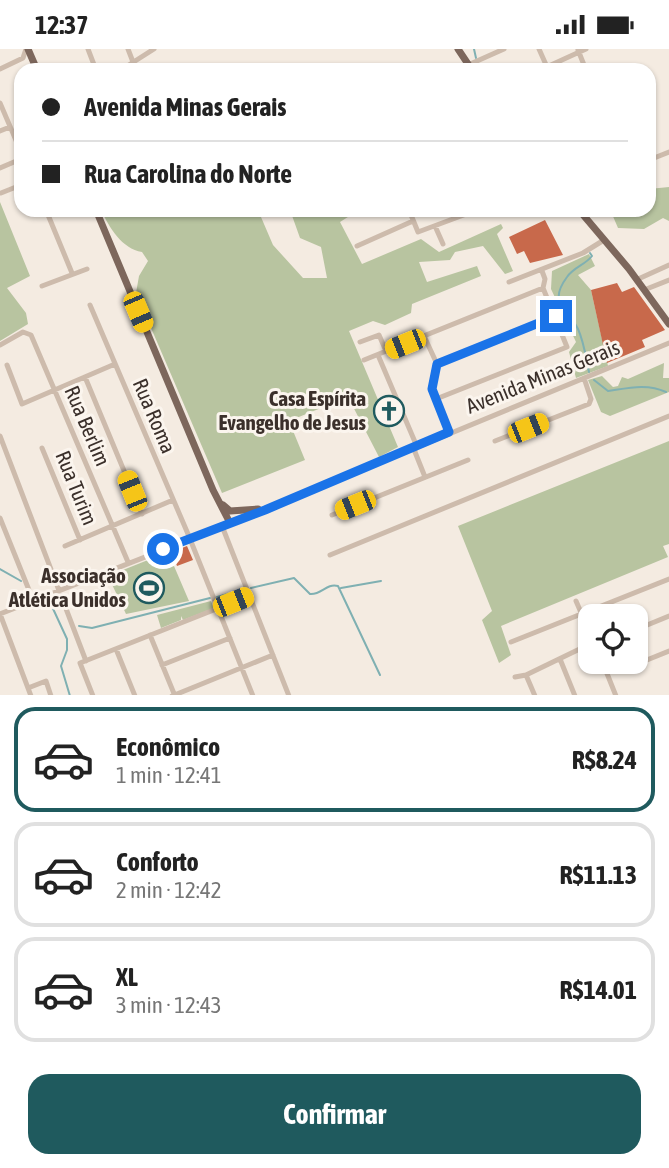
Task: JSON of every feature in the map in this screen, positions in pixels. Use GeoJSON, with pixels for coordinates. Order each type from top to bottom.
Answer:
{"type":"FeatureCollection","features":[{"type":"Feature","properties":{"kind":"main road"},"geometry":{"type":"LineString","coordinates":[[99,217],[213,490],[229,520],[258,509]]}},
{"type":"Feature","properties":{"kind":"main road"},"geometry":{"type":"LineString","coordinates":[[585,217],[669,323]]}},
{"type":"Feature","properties":{"kind":"street"},"geometry":{"type":"LineString","coordinates":[[0,69],[23,58],[27,49]]}},
{"type":"Feature","properties":{"kind":"street"},"geometry":{"type":"LineString","coordinates":[[128,49],[133,62],[154,49]]}},
{"type":"Feature","properties":{"kind":"street"},"geometry":{"type":"LineString","coordinates":[[479,63],[503,49]]}},
{"type":"Feature","properties":{"kind":"street"},"geometry":{"type":"LineString","coordinates":[[555,63],[586,49]]}},
{"type":"Feature","properties":{"kind":"street"},"geometry":{"type":"LineString","coordinates":[[0,103],[14,136]]}},
{"type":"Feature","properties":{"kind":"street"},"geometry":{"type":"LineString","coordinates":[[0,131],[10,127]]}},
{"type":"Feature","properties":{"kind":"street"},"geometry":{"type":"LineString","coordinates":[[49,217],[72,273]]}},
{"type":"Feature","properties":{"kind":"street"},"geometry":{"type":"LineString","coordinates":[[411,217],[418,232],[459,217]]}},
{"type":"Feature","properties":{"kind":"street"},"geometry":{"type":"LineString","coordinates":[[358,246],[413,221]]}},
{"type":"Feature","properties":{"kind":"street"},"geometry":{"type":"LineString","coordinates":[[435,226],[443,244]]}},
{"type":"Feature","properties":{"kind":"street"},"geometry":{"type":"LineString","coordinates":[[509,282],[592,249],[604,240]]}},
{"type":"Feature","properties":{"kind":"street"},"geometry":{"type":"LineString","coordinates":[[636,280],[669,265]]}},
{"type":"Feature","properties":{"kind":"street"},"geometry":{"type":"LineString","coordinates":[[42,286],[87,269]]}},
{"type":"Feature","properties":{"kind":"street"},"geometry":{"type":"LineString","coordinates":[[436,399],[567,347],[543,288],[545,279],[542,271]]}},
{"type":"Feature","properties":{"kind":"street"},"geometry":{"type":"LineString","coordinates":[[644,291],[669,280]]}},
{"type":"Feature","properties":{"kind":"street"},"geometry":{"type":"LineString","coordinates":[[364,360],[543,288]]}},
{"type":"Feature","properties":{"kind":"street","name":"Rua Roma"},"geometry":{"type":"LineString","coordinates":[[90,305],[191,538],[253,695]]}},
{"type":"Feature","properties":{"kind":"street"},"geometry":{"type":"LineString","coordinates":[[437,364],[556,316]]}},
{"type":"Feature","properties":{"kind":"street","name":"Rua Berlim"},"geometry":{"type":"LineString","coordinates":[[0,345],[23,332],[29,333],[128,562]]}},
{"type":"Feature","properties":{"kind":"street"},"geometry":{"type":"LineString","coordinates":[[360,342],[379,335],[386,351]]}},
{"type":"Feature","properties":{"kind":"street"},"geometry":{"type":"LineString","coordinates":[[424,336],[437,364],[432,381],[449,432]]}},
{"type":"Feature","properties":{"kind":"street","name":"Avenida Minas Gerais"},"geometry":{"type":"LineString","coordinates":[[0,614],[669,344]]}},
{"type":"Feature","properties":{"kind":"street"},"geometry":{"type":"LineString","coordinates":[[378,355],[425,477]]}},
{"type":"Feature","properties":{"kind":"street"},"geometry":{"type":"LineString","coordinates":[[7,366],[22,404],[115,364]]}},
{"type":"Feature","properties":{"kind":"street"},"geometry":{"type":"LineString","coordinates":[[85,377],[142,514]]}},
{"type":"Feature","properties":{"kind":"street"},"geometry":{"type":"LineString","coordinates":[[495,441],[589,404],[591,399],[584,378]]}},
{"type":"Feature","properties":{"kind":"street"},"geometry":{"type":"LineString","coordinates":[[330,555],[669,416]]}},
{"type":"Feature","properties":{"kind":"street"},"geometry":{"type":"LineString","coordinates":[[0,436],[61,589],[93,695]]}},
{"type":"Feature","properties":{"kind":"street","name":"Rua Turim"},"geometry":{"type":"LineString","coordinates":[[42,448],[80,540]]}},
{"type":"Feature","properties":{"kind":"street"},"geometry":{"type":"LineString","coordinates":[[332,515],[468,460]]}},
{"type":"Feature","properties":{"kind":"street","name":"Rua Turim"},"geometry":{"type":"LineString","coordinates":[[65,546],[173,500]]}},
{"type":"Feature","properties":{"kind":"street","name":"Avenida Minas Gerais"},"geometry":{"type":"LineString","coordinates":[[258,509],[274,505]]}},
{"type":"Feature","properties":{"kind":"street"},"geometry":{"type":"LineString","coordinates":[[0,518],[33,600]]}},
{"type":"Feature","properties":{"kind":"street"},"geometry":{"type":"LineString","coordinates":[[229,520],[249,596],[289,695]]}},
{"type":"Feature","properties":{"kind":"street"},"geometry":{"type":"LineString","coordinates":[[607,604],[669,579]]}},
{"type":"Feature","properties":{"kind":"street"},"geometry":{"type":"LineString","coordinates":[[83,662],[249,596]]}},
{"type":"Feature","properties":{"kind":"street"},"geometry":{"type":"LineString","coordinates":[[576,601],[578,605]]}},
{"type":"Feature","properties":{"kind":"street"},"geometry":{"type":"LineString","coordinates":[[0,614],[31,695]]}},
{"type":"Feature","properties":{"kind":"street"},"geometry":{"type":"LineString","coordinates":[[511,642],[578,616]]}},
{"type":"Feature","properties":{"kind":"street"},"geometry":{"type":"LineString","coordinates":[[648,625],[669,616]]}},
{"type":"Feature","properties":{"kind":"street"},"geometry":{"type":"LineString","coordinates":[[150,635],[174,695],[273,655]]}},
{"type":"Feature","properties":{"kind":"street"},"geometry":{"type":"LineString","coordinates":[[162,665],[230,638]]}},
{"type":"Feature","properties":{"kind":"street"},"geometry":{"type":"LineString","coordinates":[[116,649],[135,695]]}},
{"type":"Feature","properties":{"kind":"street"},"geometry":{"type":"LineString","coordinates":[[515,677],[526,675],[578,650]]}},
{"type":"Feature","properties":{"kind":"street"},"geometry":{"type":"LineString","coordinates":[[648,660],[669,651]]}},
{"type":"Feature","properties":{"kind":"street"},"geometry":{"type":"LineString","coordinates":[[560,659],[575,695]]}},
{"type":"Feature","properties":{"kind":"street"},"geometry":{"type":"LineString","coordinates":[[607,674],[616,695]]}},
{"type":"Feature","properties":{"kind":"street"},"geometry":{"type":"LineString","coordinates":[[526,675],[535,695]]}},
{"type":"Feature","properties":{"kind":"street"},"geometry":{"type":"LineString","coordinates":[[28,688],[46,681],[51,695]]}},
{"type":"Feature","properties":{"kind":"green space"},"geometry":{"type":"Polygon","coordinates":[[[669,187],[669,221],[663,218],[644,229],[618,228],[613,217],[656,217],[656,188],[669,187]]]}},
{"type":"Feature","properties":{"kind":"green space"},"geometry":{"type":"Polygon","coordinates":[[[0,202],[30,276],[7,288],[26,313],[28,324],[0,341],[0,202]]]}},
{"type":"Feature","properties":{"kind":"green space"},"geometry":{"type":"Polygon","coordinates":[[[105,217],[261,217],[273,245],[303,278],[327,278],[321,247],[300,238],[292,217],[348,217],[340,222],[362,264],[421,239],[439,252],[501,224],[503,228],[497,234],[513,271],[505,274],[483,246],[455,252],[450,260],[419,262],[427,282],[477,266],[481,276],[412,304],[411,313],[385,325],[373,321],[349,331],[398,447],[379,457],[348,397],[289,421],[305,460],[222,493],[136,293],[139,276],[148,261],[142,252],[122,242],[105,217]]]}},
{"type":"Feature","properties":{"kind":"green space"},"geometry":{"type":"Polygon","coordinates":[[[589,254],[595,266],[578,275],[591,290],[608,366],[576,378],[569,352],[576,342],[551,289],[552,271],[589,254]]]}},
{"type":"Feature","properties":{"kind":"green space"},"geometry":{"type":"Polygon","coordinates":[[[664,363],[663,378],[669,378],[669,392],[610,416],[601,412],[588,380],[602,376],[613,387],[618,386],[622,377],[628,379],[664,363]]]}},
{"type":"Feature","properties":{"kind":"green space"},"geometry":{"type":"Polygon","coordinates":[[[669,441],[669,544],[663,546],[668,557],[501,626],[511,655],[499,663],[482,620],[492,611],[458,526],[669,441]]]}},
{"type":"Feature","properties":{"kind":"green space","name":"Associação Atlética Unidos"},"geometry":{"type":"Polygon","coordinates":[[[168,552],[189,601],[126,614],[108,576],[168,552]]]}},
{"type":"Feature","properties":{"kind":"green space"},"geometry":{"type":"Polygon","coordinates":[[[211,601],[214,608],[183,620],[181,616],[181,620],[161,628],[157,615],[211,601]]]}},
{"type":"Feature","properties":{"kind":"building"},"geometry":{"type":"Polygon","coordinates":[[[545,220],[563,255],[530,263],[524,251],[517,254],[509,237],[545,220]]]}},
{"type":"Feature","properties":{"kind":"building"},"geometry":{"type":"Polygon","coordinates":[[[617,283],[622,292],[634,287],[665,330],[642,340],[645,347],[607,363],[591,290],[617,283]]]}},
{"type":"Feature","properties":{"kind":"building"},"geometry":{"type":"Polygon","coordinates":[[[187,546],[193,560],[177,566],[172,552],[187,546]]]}},
{"type":"Feature","properties":{"kind":"waterway"},"geometry":{"type":"LineString","coordinates":[[474,49],[476,58]]}},
{"type":"Feature","properties":{"kind":"waterway"},"geometry":{"type":"LineString","coordinates":[[589,372],[580,334],[561,305],[559,294],[567,277],[592,256],[590,253]]}},
{"type":"Feature","properties":{"kind":"waterway"},"geometry":{"type":"LineString","coordinates":[[594,380],[608,391],[645,387],[666,392]]}},
{"type":"Feature","properties":{"kind":"waterway"},"geometry":{"type":"LineString","coordinates":[[0,569],[21,581]]}},
{"type":"Feature","properties":{"kind":"waterway"},"geometry":{"type":"LineString","coordinates":[[251,588],[294,578],[310,594],[330,586],[338,586],[380,675]]}},
{"type":"Feature","properties":{"kind":"waterway"},"geometry":{"type":"LineString","coordinates":[[341,588],[381,581]]}},
{"type":"Feature","properties":{"kind":"waterway"},"geometry":{"type":"LineString","coordinates":[[217,597],[243,590]]}},
{"type":"Feature","properties":{"kind":"waterway"},"geometry":{"type":"LineString","coordinates":[[79,626],[92,628],[210,598]]}},
{"type":"Feature","properties":{"kind":"waterway"},"geometry":{"type":"LineString","coordinates":[[49,600],[67,639],[67,650],[61,666],[70,695]]}},
{"type":"Feature","properties":{"kind":"place","name":"Casa Espírita Evangelho de Jesus"},"geometry":{"type":"Point","coordinates":[389,411]}},
{"type":"Feature","properties":{"kind":"place","name":"Associação Atlética Unidos"},"geometry":{"type":"Point","coordinates":[149,588]}},
{"type":"Feature","properties":{"kind":"route"},"geometry":{"type":"LineString","coordinates":[[163,549],[265,510],[449,432],[432,389],[437,364],[556,316]]}}]}
